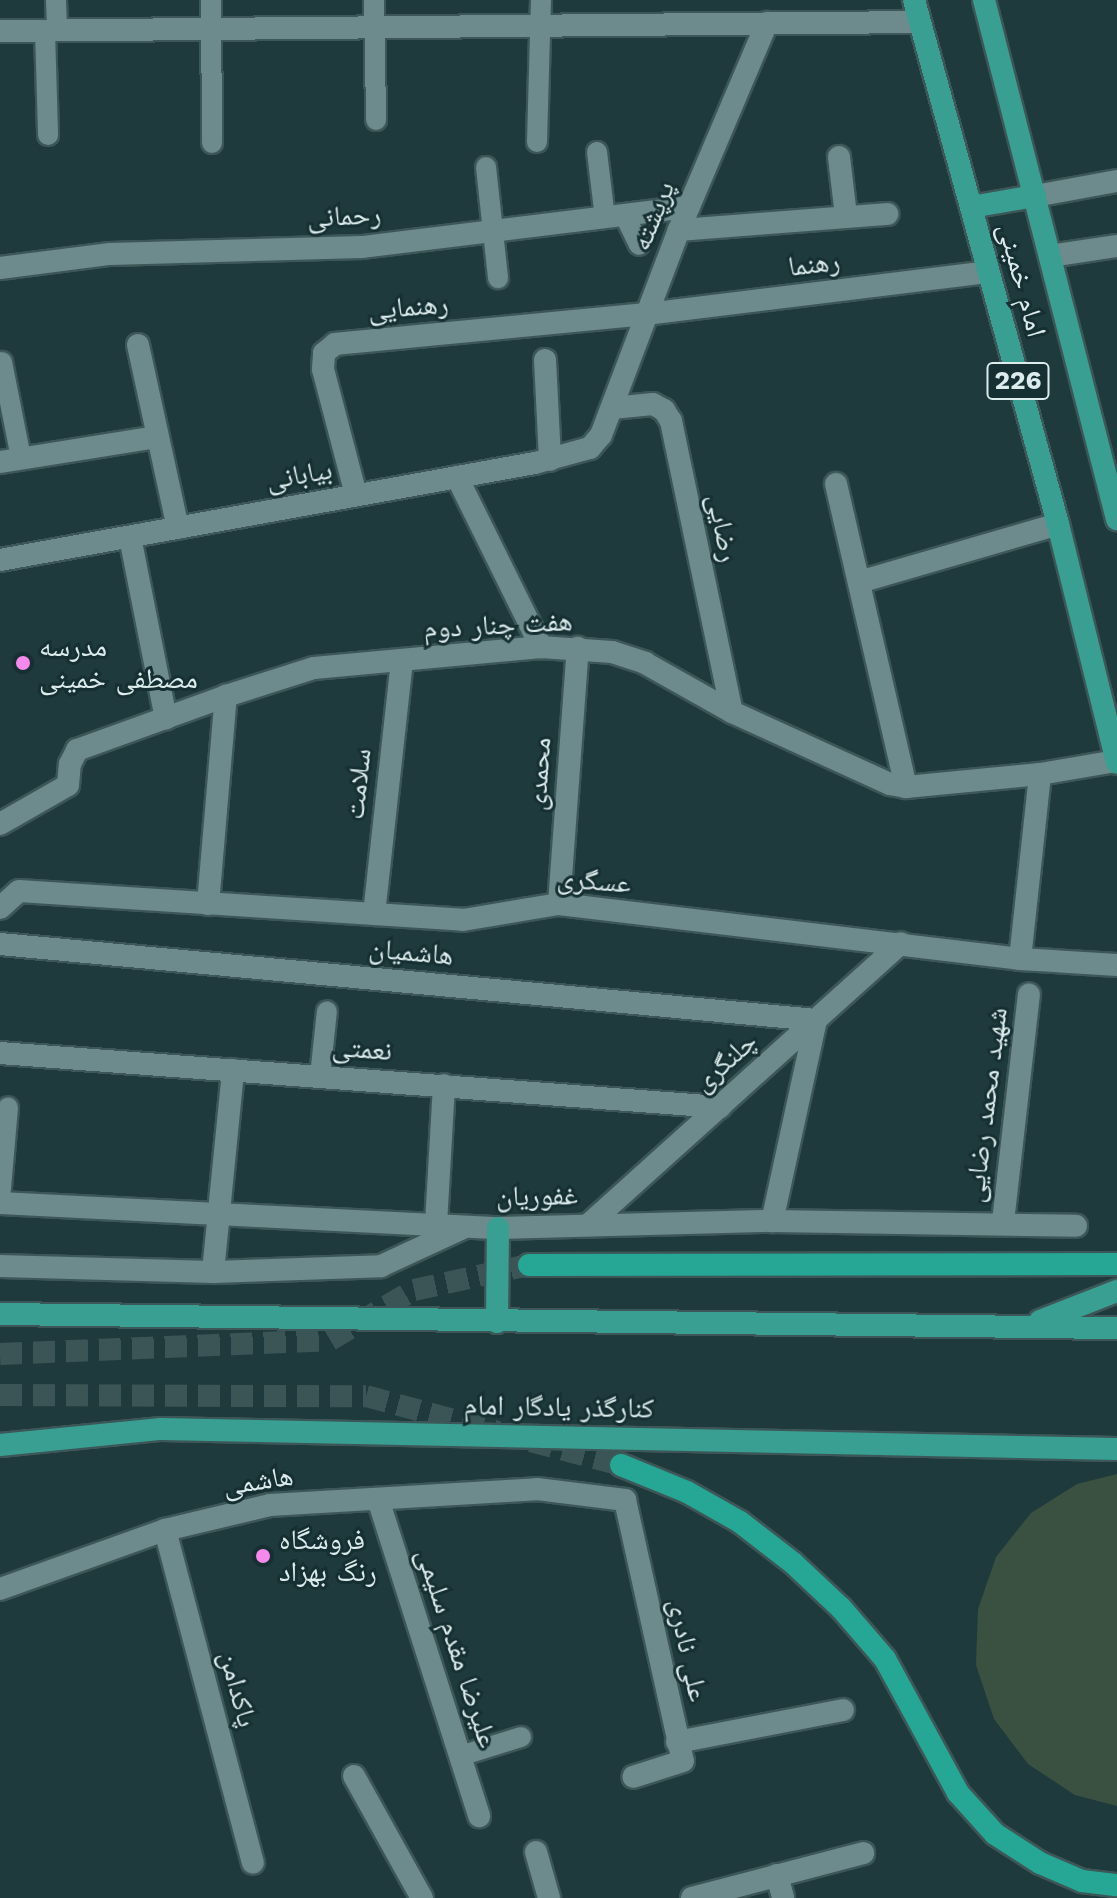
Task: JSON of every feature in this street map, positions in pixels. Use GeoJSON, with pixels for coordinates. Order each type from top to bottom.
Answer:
{"type":"FeatureCollection","features":[{"type":"Feature","properties":{"kind":"highway"},"geometry":{"type":"LineString","coordinates":[[529,1265],[1117,1264]]}},
{"type":"Feature","properties":{"kind":"highway"},"geometry":{"type":"LineString","coordinates":[[621,1465],[687,1492],[740,1522],[841,1608],[885,1659],[958,1793],[995,1834],[1040,1863],[1082,1881],[1117,1885]]}},
{"type":"Feature","properties":{"kind":"main road","name":"امام خمینی"},"geometry":{"type":"LineString","coordinates":[[984,0],[1117,519]]}},
{"type":"Feature","properties":{"kind":"main road","name":"امام خمینی"},"geometry":{"type":"LineString","coordinates":[[917,11],[1058,524],[1117,762]]}},
{"type":"Feature","properties":{"kind":"main road"},"geometry":{"type":"LineString","coordinates":[[971,207],[1035,196]]}},
{"type":"Feature","properties":{"kind":"main road"},"geometry":{"type":"LineString","coordinates":[[497,1322],[498,1228]]}},
{"type":"Feature","properties":{"kind":"main road"},"geometry":{"type":"LineString","coordinates":[[1014,1328],[1067,1314],[1117,1291]]}},
{"type":"Feature","properties":{"kind":"main road"},"geometry":{"type":"LineString","coordinates":[[0,1314],[1117,1328]]}},
{"type":"Feature","properties":{"kind":"main road","name":"کنارگذر یادگار امام"},"geometry":{"type":"LineString","coordinates":[[0,1445],[161,1429],[1117,1449]]}},
{"type":"Feature","properties":{"kind":"street"},"geometry":{"type":"LineString","coordinates":[[0,31],[767,23],[917,11]]}},
{"type":"Feature","properties":{"kind":"street","name":"پرپشته"},"geometry":{"type":"LineString","coordinates":[[601,435],[679,230],[767,23]]}},
{"type":"Feature","properties":{"kind":"street"},"geometry":{"type":"LineString","coordinates":[[839,157],[846,216]]}},
{"type":"Feature","properties":{"kind":"street"},"geometry":{"type":"LineString","coordinates":[[1035,196],[1117,181]]}},
{"type":"Feature","properties":{"kind":"street","name":"رحمانی"},"geometry":{"type":"LineString","coordinates":[[0,268],[110,254],[362,247],[689,207]]}},
{"type":"Feature","properties":{"kind":"street"},"geometry":{"type":"LineString","coordinates":[[679,230],[887,214]]}},
{"type":"Feature","properties":{"kind":"street"},"geometry":{"type":"LineString","coordinates":[[1050,256],[1117,246]]}},
{"type":"Feature","properties":{"kind":"street","name":"رهنما"},"geometry":{"type":"LineString","coordinates":[[646,314],[988,272]]}},
{"type":"Feature","properties":{"kind":"street","name":"رهنمایی"},"geometry":{"type":"LineString","coordinates":[[356,495],[323,369],[324,353],[335,344],[646,314]]}},
{"type":"Feature","properties":{"kind":"street"},"geometry":{"type":"LineString","coordinates":[[138,345],[178,528]]}},
{"type":"Feature","properties":{"kind":"street"},"geometry":{"type":"LineString","coordinates":[[545,360],[550,460]]}},
{"type":"Feature","properties":{"kind":"street","name":"رضایی"},"geometry":{"type":"LineString","coordinates":[[612,408],[653,404],[664,410],[671,421],[732,712]]}},
{"type":"Feature","properties":{"kind":"street","name":"بیابانی"},"geometry":{"type":"LineString","coordinates":[[0,560],[550,460],[590,448],[601,435]]}},
{"type":"Feature","properties":{"kind":"street"},"geometry":{"type":"LineString","coordinates":[[10,460],[156,437]]}},
{"type":"Feature","properties":{"kind":"street"},"geometry":{"type":"LineString","coordinates":[[457,477],[541,647]]}},
{"type":"Feature","properties":{"kind":"street"},"geometry":{"type":"LineString","coordinates":[[836,484],[906,787]]}},
{"type":"Feature","properties":{"kind":"street"},"geometry":{"type":"LineString","coordinates":[[859,582],[1058,524]]}},
{"type":"Feature","properties":{"kind":"street"},"geometry":{"type":"LineString","coordinates":[[130,537],[166,718]]}},
{"type":"Feature","properties":{"kind":"street","name":"هفت چنار دوم"},"geometry":{"type":"LineString","coordinates":[[0,824],[68,785],[70,764],[77,750],[226,696],[314,668],[541,647],[612,652],[645,663],[732,712],[873,779],[906,787],[1040,774],[1117,762]]}},
{"type":"Feature","properties":{"kind":"street","name":"محمدی"},"geometry":{"type":"LineString","coordinates":[[559,904],[578,648]]}},
{"type":"Feature","properties":{"kind":"street","name":"سلامت"},"geometry":{"type":"LineString","coordinates":[[374,914],[402,661]]}},
{"type":"Feature","properties":{"kind":"street"},"geometry":{"type":"LineString","coordinates":[[208,904],[226,696]]}},
{"type":"Feature","properties":{"kind":"street"},"geometry":{"type":"LineString","coordinates":[[1020,959],[1040,774]]}},
{"type":"Feature","properties":{"kind":"street","name":"عسگری"},"geometry":{"type":"LineString","coordinates":[[0,908],[19,891],[463,920],[559,904],[1020,959],[1117,965]]}},
{"type":"Feature","properties":{"kind":"street","name":"چلنگری"},"geometry":{"type":"LineString","coordinates":[[588,1225],[901,943]]}},
{"type":"Feature","properties":{"kind":"street","name":"هاشمیان"},"geometry":{"type":"LineString","coordinates":[[0,944],[816,1020]]}},
{"type":"Feature","properties":{"kind":"street","name":"شهید محمد رضایی"},"geometry":{"type":"LineString","coordinates":[[1003,1222],[1029,994]]}},
{"type":"Feature","properties":{"kind":"street"},"geometry":{"type":"LineString","coordinates":[[772,1221],[816,1020]]}},
{"type":"Feature","properties":{"kind":"street","name":"نعمتی"},"geometry":{"type":"LineString","coordinates":[[0,1053],[720,1107]]}},
{"type":"Feature","properties":{"kind":"street"},"geometry":{"type":"LineString","coordinates":[[213,1272],[233,1070]]}},
{"type":"Feature","properties":{"kind":"street"},"geometry":{"type":"LineString","coordinates":[[436,1224],[444,1085]]}},
{"type":"Feature","properties":{"kind":"street","name":"غفوریان"},"geometry":{"type":"LineString","coordinates":[[0,1201],[498,1228],[772,1221],[1003,1222],[1076,1226]]}},
{"type":"Feature","properties":{"kind":"street"},"geometry":{"type":"LineString","coordinates":[[0,1266],[213,1272],[381,1266],[468,1226]]}},
{"type":"Feature","properties":{"kind":"street","name":"هاشمی"},"geometry":{"type":"LineString","coordinates":[[0,1589],[165,1530],[270,1505],[537,1489],[625,1500]]}},
{"type":"Feature","properties":{"kind":"street","name":"علیرضا مقدم سلیمی"},"geometry":{"type":"LineString","coordinates":[[378,1499],[479,1816]]}},
{"type":"Feature","properties":{"kind":"street","name":"علی نادری"},"geometry":{"type":"LineString","coordinates":[[625,1500],[683,1761],[633,1777]]}},
{"type":"Feature","properties":{"kind":"street","name":"پاکدامن"},"geometry":{"type":"LineString","coordinates":[[165,1530],[253,1863]]}},
{"type":"Feature","properties":{"kind":"street"},"geometry":{"type":"LineString","coordinates":[[677,1742],[843,1710]]}},
{"type":"Feature","properties":{"kind":"street"},"geometry":{"type":"LineString","coordinates":[[354,1776],[422,1898]]}},
{"type":"Feature","properties":{"kind":"street"},"geometry":{"type":"LineString","coordinates":[[536,1852],[549,1898]]}},
{"type":"Feature","properties":{"kind":"street"},"geometry":{"type":"LineString","coordinates":[[692,1898],[863,1853]]}},
{"type":"Feature","properties":{"kind":"street"},"geometry":{"type":"LineString","coordinates":[[777,1875],[783,1898]]}},
{"type":"Feature","properties":{"kind":"lane"},"geometry":{"type":"LineString","coordinates":[[48,135],[51,31],[56,0]]}},
{"type":"Feature","properties":{"kind":"lane"},"geometry":{"type":"LineString","coordinates":[[211,0],[212,143]]}},
{"type":"Feature","properties":{"kind":"lane"},"geometry":{"type":"LineString","coordinates":[[374,0],[376,120]]}},
{"type":"Feature","properties":{"kind":"lane"},"geometry":{"type":"LineString","coordinates":[[537,142],[541,0]]}},
{"type":"Feature","properties":{"kind":"lane"},"geometry":{"type":"LineString","coordinates":[[597,152],[615,217],[639,245]]}},
{"type":"Feature","properties":{"kind":"lane"},"geometry":{"type":"LineString","coordinates":[[486,167],[498,278]]}},
{"type":"Feature","properties":{"kind":"lane"},"geometry":{"type":"LineString","coordinates":[[2,362],[10,460]]}},
{"type":"Feature","properties":{"kind":"lane"},"geometry":{"type":"LineString","coordinates":[[320,1076],[327,1011]]}},
{"type":"Feature","properties":{"kind":"lane"},"geometry":{"type":"LineString","coordinates":[[0,1201],[8,1107]]}},
{"type":"Feature","properties":{"kind":"lane"},"geometry":{"type":"LineString","coordinates":[[460,1756],[521,1737]]}},
{"type":"Feature","properties":{"kind":"green space"},"geometry":{"type":"Polygon","coordinates":[[[1117,1474],[1117,1806],[1075,1795],[1028,1764],[994,1719],[976,1665],[978,1609],[996,1557],[1031,1513],[1077,1484],[1117,1474]]]}},
{"type":"Feature","properties":{"kind":"tunnel"},"geometry":{"type":"LineString","coordinates":[[0,1354],[330,1340],[414,1290],[529,1265]]}},
{"type":"Feature","properties":{"kind":"tunnel"},"geometry":{"type":"LineString","coordinates":[[0,1395],[366,1396],[498,1432]]}},
{"type":"Feature","properties":{"kind":"tunnel"},"geometry":{"type":"LineString","coordinates":[[531,1441],[621,1465]]}},
{"type":"Feature","properties":{"kind":"place","name":"مدرسه مصطفی خمینی"},"geometry":{"type":"Point","coordinates":[23,663]}},
{"type":"Feature","properties":{"kind":"place","name":"فروشگاه رنگ بهزاد"},"geometry":{"type":"Point","coordinates":[263,1556]}}]}
